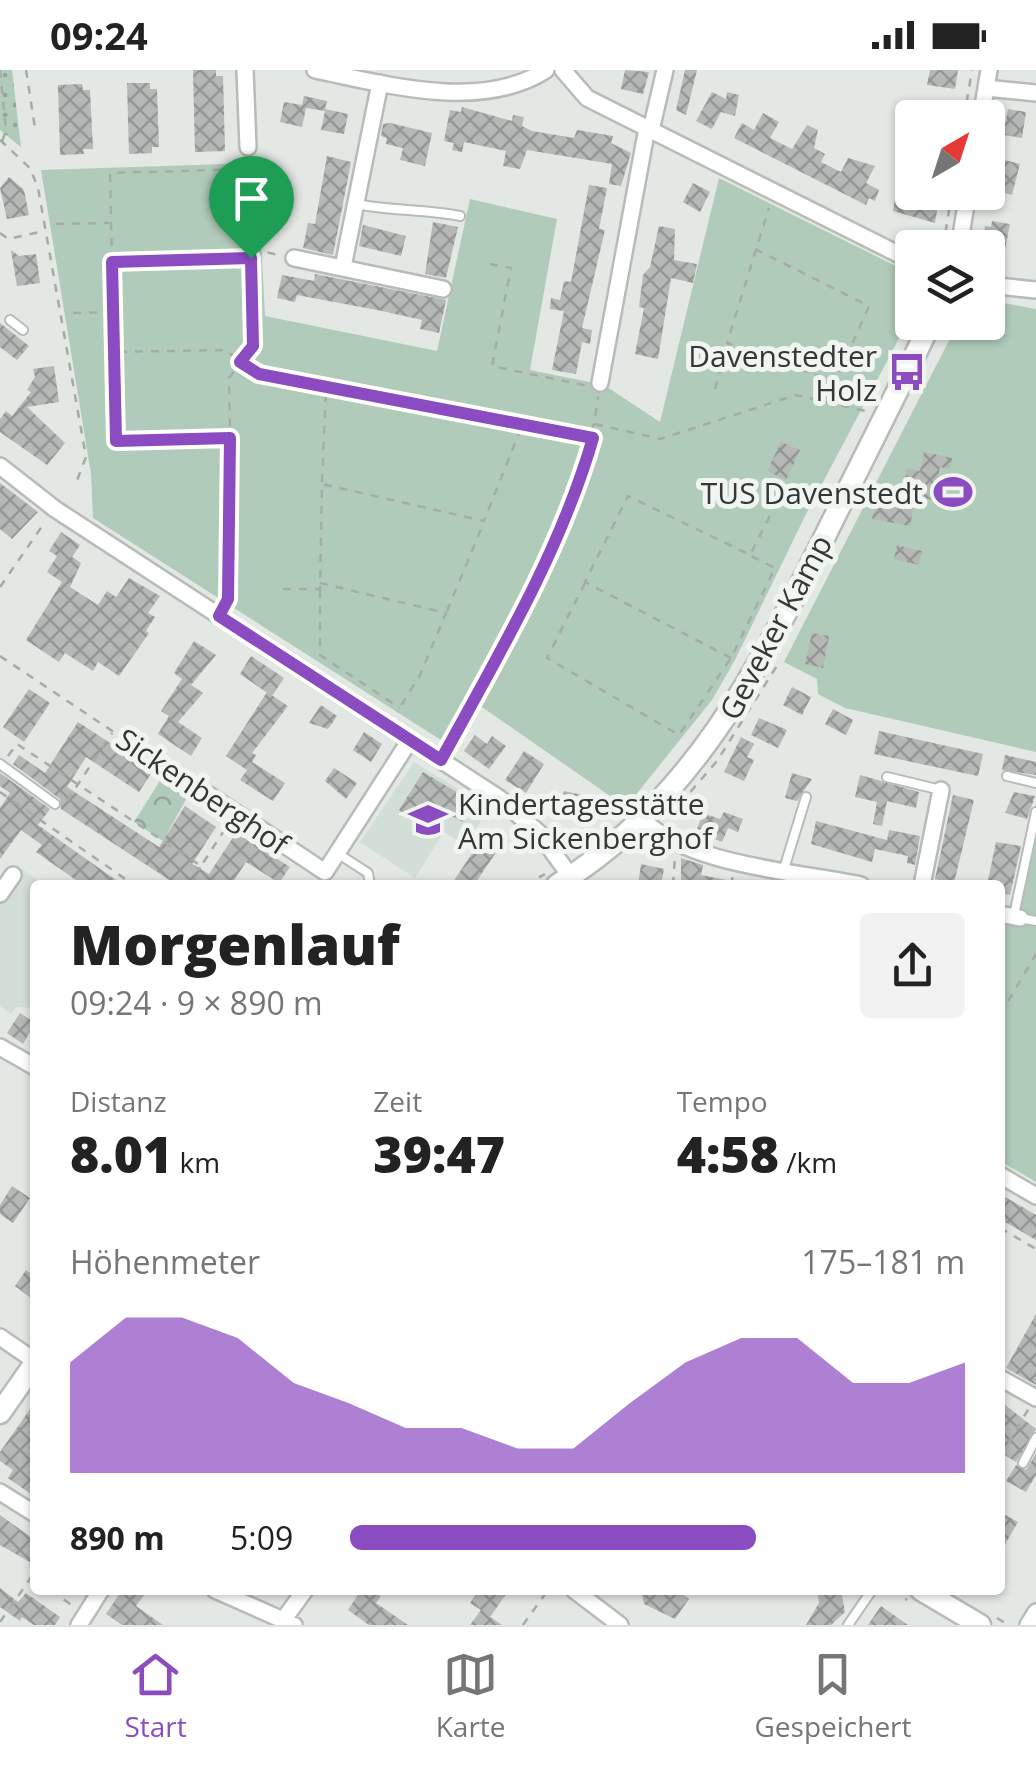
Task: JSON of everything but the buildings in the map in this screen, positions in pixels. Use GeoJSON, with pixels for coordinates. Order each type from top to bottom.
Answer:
{"type":"FeatureCollection","features":[{"type":"Feature","properties":{"kind":"street"},"geometry":{"type":"LineString","coordinates":[[245,70],[248,146]]}},
{"type":"Feature","properties":{"kind":"street"},"geometry":{"type":"LineString","coordinates":[[315,70],[380,83],[494,90],[518,85],[546,70]]}},
{"type":"Feature","properties":{"kind":"street"},"geometry":{"type":"LineString","coordinates":[[563,70],[587,98],[895,252]]}},
{"type":"Feature","properties":{"kind":"street"},"geometry":{"type":"LineString","coordinates":[[600,383],[649,129],[665,70]]}},
{"type":"Feature","properties":{"kind":"street"},"geometry":{"type":"LineString","coordinates":[[984,100],[989,70]]}},
{"type":"Feature","properties":{"kind":"street"},"geometry":{"type":"LineString","coordinates":[[343,267],[380,83]]}},
{"type":"Feature","properties":{"kind":"street"},"geometry":{"type":"LineString","coordinates":[[986,88],[1036,93]]}},
{"type":"Feature","properties":{"kind":"street"},"geometry":{"type":"LineString","coordinates":[[294,258],[443,289]]}},
{"type":"Feature","properties":{"kind":"street"},"geometry":{"type":"LineString","coordinates":[[1005,287],[1036,290]]}},
{"type":"Feature","properties":{"kind":"street","name":"Geveker Kamp"},"geometry":{"type":"LineString","coordinates":[[565,880],[642,819],[703,752],[745,693],[922,340]]}},
{"type":"Feature","properties":{"kind":"street"},"geometry":{"type":"LineString","coordinates":[[0,466],[55,509],[522,816],[563,880]]}},
{"type":"Feature","properties":{"kind":"street"},"geometry":{"type":"LineString","coordinates":[[337,854],[410,740]]}},
{"type":"Feature","properties":{"kind":"street"},"geometry":{"type":"LineString","coordinates":[[923,880],[941,790]]}},
{"type":"Feature","properties":{"kind":"street","name":"Sickenberghof"},"geometry":{"type":"LineString","coordinates":[[209,795],[325,872],[337,854]]}},
{"type":"Feature","properties":{"kind":"street"},"geometry":{"type":"LineString","coordinates":[[642,819],[678,844],[837,880]]}},
{"type":"Feature","properties":{"kind":"street"},"geometry":{"type":"LineString","coordinates":[[0,894],[14,876]]}},
{"type":"Feature","properties":{"kind":"street"},"geometry":{"type":"LineString","coordinates":[[0,1047],[30,1065]]}},
{"type":"Feature","properties":{"kind":"street"},"geometry":{"type":"LineString","coordinates":[[1005,1178],[1036,1196]]}},
{"type":"Feature","properties":{"kind":"street"},"geometry":{"type":"LineString","coordinates":[[0,1337],[30,1358]]}},
{"type":"Feature","properties":{"kind":"street"},"geometry":{"type":"LineString","coordinates":[[0,1413],[30,1369]]}},
{"type":"Feature","properties":{"kind":"street"},"geometry":{"type":"LineString","coordinates":[[1005,1381],[1036,1398]]}},
{"type":"Feature","properties":{"kind":"street"},"geometry":{"type":"LineString","coordinates":[[0,1492],[30,1511]]}},
{"type":"Feature","properties":{"kind":"street"},"geometry":{"type":"LineString","coordinates":[[82,1620],[99,1595]]}},
{"type":"Feature","properties":{"kind":"street"},"geometry":{"type":"LineString","coordinates":[[226,1595],[289,1622],[302,1595]]}},
{"type":"Feature","properties":{"kind":"street"},"geometry":{"type":"LineString","coordinates":[[579,1595],[620,1625]]}},
{"type":"Feature","properties":{"kind":"street"},"geometry":{"type":"LineString","coordinates":[[929,1595],[980,1625]]}},
{"type":"Feature","properties":{"kind":"street"},"geometry":{"type":"LineString","coordinates":[[1028,1625],[1036,1612]]}},
{"type":"Feature","properties":{"kind":"lane"},"geometry":{"type":"LineString","coordinates":[[356,204],[391,211],[414,207],[460,216]]}},
{"type":"Feature","properties":{"kind":"lane"},"geometry":{"type":"LineString","coordinates":[[10,320],[24,330]]}},
{"type":"Feature","properties":{"kind":"lane"},"geometry":{"type":"LineString","coordinates":[[1,765],[58,806]]}},
{"type":"Feature","properties":{"kind":"lane"},"geometry":{"type":"LineString","coordinates":[[1007,776],[1036,784]]}},
{"type":"Feature","properties":{"kind":"lane"},"geometry":{"type":"LineString","coordinates":[[888,777],[941,790]]}},
{"type":"Feature","properties":{"kind":"lane"},"geometry":{"type":"LineString","coordinates":[[784,869],[806,797]]}},
{"type":"Feature","properties":{"kind":"lane"},"geometry":{"type":"LineString","coordinates":[[1018,917],[1036,812]]}},
{"type":"Feature","properties":{"kind":"lane"},"geometry":{"type":"LineString","coordinates":[[337,854],[368,873],[369,880]]}},
{"type":"Feature","properties":{"kind":"lane"},"geometry":{"type":"LineString","coordinates":[[1023,1463],[1036,1438]]}},
{"type":"Feature","properties":{"kind":"lane"},"geometry":{"type":"LineString","coordinates":[[848,1625],[869,1595]]}},
{"type":"Feature","properties":{"kind":"path"},"geometry":{"type":"LineString","coordinates":[[0,70],[6,130],[1,141],[30,168],[45,231],[86,457],[76,483]]}},
{"type":"Feature","properties":{"kind":"path"},"geometry":{"type":"LineString","coordinates":[[26,70],[34,128]]}},
{"type":"Feature","properties":{"kind":"path"},"geometry":{"type":"LineString","coordinates":[[967,100],[972,70]]}},
{"type":"Feature","properties":{"kind":"path"},"geometry":{"type":"LineString","coordinates":[[230,438],[116,441],[110,173],[254,167],[248,146]]}},
{"type":"Feature","properties":{"kind":"path"},"geometry":{"type":"LineString","coordinates":[[219,616],[228,599],[228,378],[253,346],[249,168]]}},
{"type":"Feature","properties":{"kind":"path"},"geometry":{"type":"LineString","coordinates":[[715,389],[755,249],[776,193]]}},
{"type":"Feature","properties":{"kind":"path"},"geometry":{"type":"LineString","coordinates":[[56,224],[110,223]]}},
{"type":"Feature","properties":{"kind":"path"},"geometry":{"type":"LineString","coordinates":[[0,233],[8,239],[45,231]]}},
{"type":"Feature","properties":{"kind":"path"},"geometry":{"type":"LineString","coordinates":[[251,248],[294,258]]}},
{"type":"Feature","properties":{"kind":"path"},"geometry":{"type":"LineString","coordinates":[[755,249],[869,306],[826,402]]}},
{"type":"Feature","properties":{"kind":"path"},"geometry":{"type":"LineString","coordinates":[[112,262],[251,258]]}},
{"type":"Feature","properties":{"kind":"path"},"geometry":{"type":"LineString","coordinates":[[441,760],[542,570],[578,489],[593,438],[600,388],[492,366],[511,268],[490,264]]}},
{"type":"Feature","properties":{"kind":"path"},"geometry":{"type":"LineString","coordinates":[[73,313],[112,312]]}},
{"type":"Feature","properties":{"kind":"path"},"geometry":{"type":"LineString","coordinates":[[727,343],[834,382]]}},
{"type":"Feature","properties":{"kind":"path"},"geometry":{"type":"LineString","coordinates":[[114,352],[226,350],[259,374],[593,438]]}},
{"type":"Feature","properties":{"kind":"path"},"geometry":{"type":"LineString","coordinates":[[326,387],[320,655],[400,708]]}},
{"type":"Feature","properties":{"kind":"path"},"geometry":{"type":"LineString","coordinates":[[595,424],[660,439],[796,395],[871,413]]}},
{"type":"Feature","properties":{"kind":"path"},"geometry":{"type":"LineString","coordinates":[[388,726],[446,613],[521,426]]}},
{"type":"Feature","properties":{"kind":"path"},"geometry":{"type":"LineString","coordinates":[[322,484],[484,521]]}},
{"type":"Feature","properties":{"kind":"path"},"geometry":{"type":"LineString","coordinates":[[866,484],[903,492]]}},
{"type":"Feature","properties":{"kind":"path"},"geometry":{"type":"LineString","coordinates":[[628,496],[750,555],[776,568],[731,658],[679,735],[548,658],[628,496]]}},
{"type":"Feature","properties":{"kind":"path"},"geometry":{"type":"LineString","coordinates":[[750,555],[778,500],[797,509]]}},
{"type":"Feature","properties":{"kind":"path"},"geometry":{"type":"LineString","coordinates":[[0,586],[55,509]]}},
{"type":"Feature","properties":{"kind":"path"},"geometry":{"type":"LineString","coordinates":[[585,582],[731,658]]}},
{"type":"Feature","properties":{"kind":"path"},"geometry":{"type":"LineString","coordinates":[[283,588],[320,586],[446,613]]}},
{"type":"Feature","properties":{"kind":"path","name":"Sickenberghof"},"geometry":{"type":"LineString","coordinates":[[0,656],[209,795]]}},
{"type":"Feature","properties":{"kind":"path"},"geometry":{"type":"LineString","coordinates":[[58,806],[78,785],[113,732]]}},
{"type":"Feature","properties":{"kind":"path"},"geometry":{"type":"LineString","coordinates":[[1,765],[16,744],[201,866]]}},
{"type":"Feature","properties":{"kind":"path"},"geometry":{"type":"LineString","coordinates":[[0,792],[127,880]]}},
{"type":"Feature","properties":{"kind":"path"},"geometry":{"type":"LineString","coordinates":[[194,880],[236,814]]}},
{"type":"Feature","properties":{"kind":"path"},"geometry":{"type":"LineString","coordinates":[[50,826],[56,817]]}},
{"type":"Feature","properties":{"kind":"path"},"geometry":{"type":"LineString","coordinates":[[674,880],[678,844]]}},
{"type":"Feature","properties":{"kind":"path"},"geometry":{"type":"LineString","coordinates":[[1005,1007],[1036,954]]}},
{"type":"Feature","properties":{"kind":"path"},"geometry":{"type":"LineString","coordinates":[[1005,1231],[1036,1249]]}},
{"type":"Feature","properties":{"kind":"path"},"geometry":{"type":"LineString","coordinates":[[1005,1450],[1036,1398]]}},
{"type":"Feature","properties":{"kind":"path"},"geometry":{"type":"LineString","coordinates":[[0,1622],[30,1579]]}},
{"type":"Feature","properties":{"kind":"path"},"geometry":{"type":"LineString","coordinates":[[56,1595],[82,1620]]}},
{"type":"Feature","properties":{"kind":"path"},"geometry":{"type":"LineString","coordinates":[[522,1625],[543,1595]]}},
{"type":"Feature","properties":{"kind":"shaded area","name":"Kindertagesstätte Am Sickenberghof"},"geometry":{"type":"Polygon","coordinates":[[[414,762],[489,808],[465,845],[444,832],[415,878],[360,842],[414,762]]]}},
{"type":"Feature","properties":{"kind":"shaded area"},"geometry":{"type":"Polygon","coordinates":[[[22,869],[38,880],[30,880],[30,1008],[16,1007],[11,1014],[0,1006],[0,900],[22,869]]]}},
{"type":"Feature","properties":{"kind":"green space"},"geometry":{"type":"Polygon","coordinates":[[[0,70],[12,70],[21,147],[0,130],[0,70]]]}},
{"type":"Feature","properties":{"kind":"green space"},"geometry":{"type":"Polygon","coordinates":[[[257,163],[265,316],[437,351],[470,199],[557,219],[530,370],[604,385],[660,422],[719,178],[895,266],[895,340],[898,340],[712,700],[626,807],[479,705],[455,749],[93,518],[91,474],[41,170],[257,163]]]}},
{"type":"Feature","properties":{"kind":"green space","name":"TUS Davenstedt"},"geometry":{"type":"Polygon","coordinates":[[[1005,303],[1036,309],[1036,752],[845,708],[818,694],[817,679],[784,662],[949,340],[1005,340],[1005,303]]]}},
{"type":"Feature","properties":{"kind":"green space"},"geometry":{"type":"Polygon","coordinates":[[[168,768],[194,785],[163,841],[134,822],[168,768]]]}},
{"type":"Feature","properties":{"kind":"green space"},"geometry":{"type":"Polygon","coordinates":[[[1036,830],[1036,1182],[1005,1164],[1005,920],[1015,922],[1036,830]]]}},
{"type":"Feature","properties":{"kind":"place","name":"Davenstedter Holz"},"geometry":{"type":"Point","coordinates":[907,372]}},
{"type":"Feature","properties":{"kind":"place","name":"TUS Davenstedt"},"geometry":{"type":"Point","coordinates":[953,492]}},
{"type":"Feature","properties":{"kind":"place","name":"Kindertagesstätte Am Sickenberghof"},"geometry":{"type":"Point","coordinates":[428,820]}},
{"type":"Feature","properties":{"kind":"route"},"geometry":{"type":"LineString","coordinates":[[251,258],[253,346],[240,362],[259,374],[593,438],[578,489],[542,570],[441,760],[219,616],[228,599],[226,547],[232,526],[230,438],[116,441],[112,262],[251,258]]}}]}
